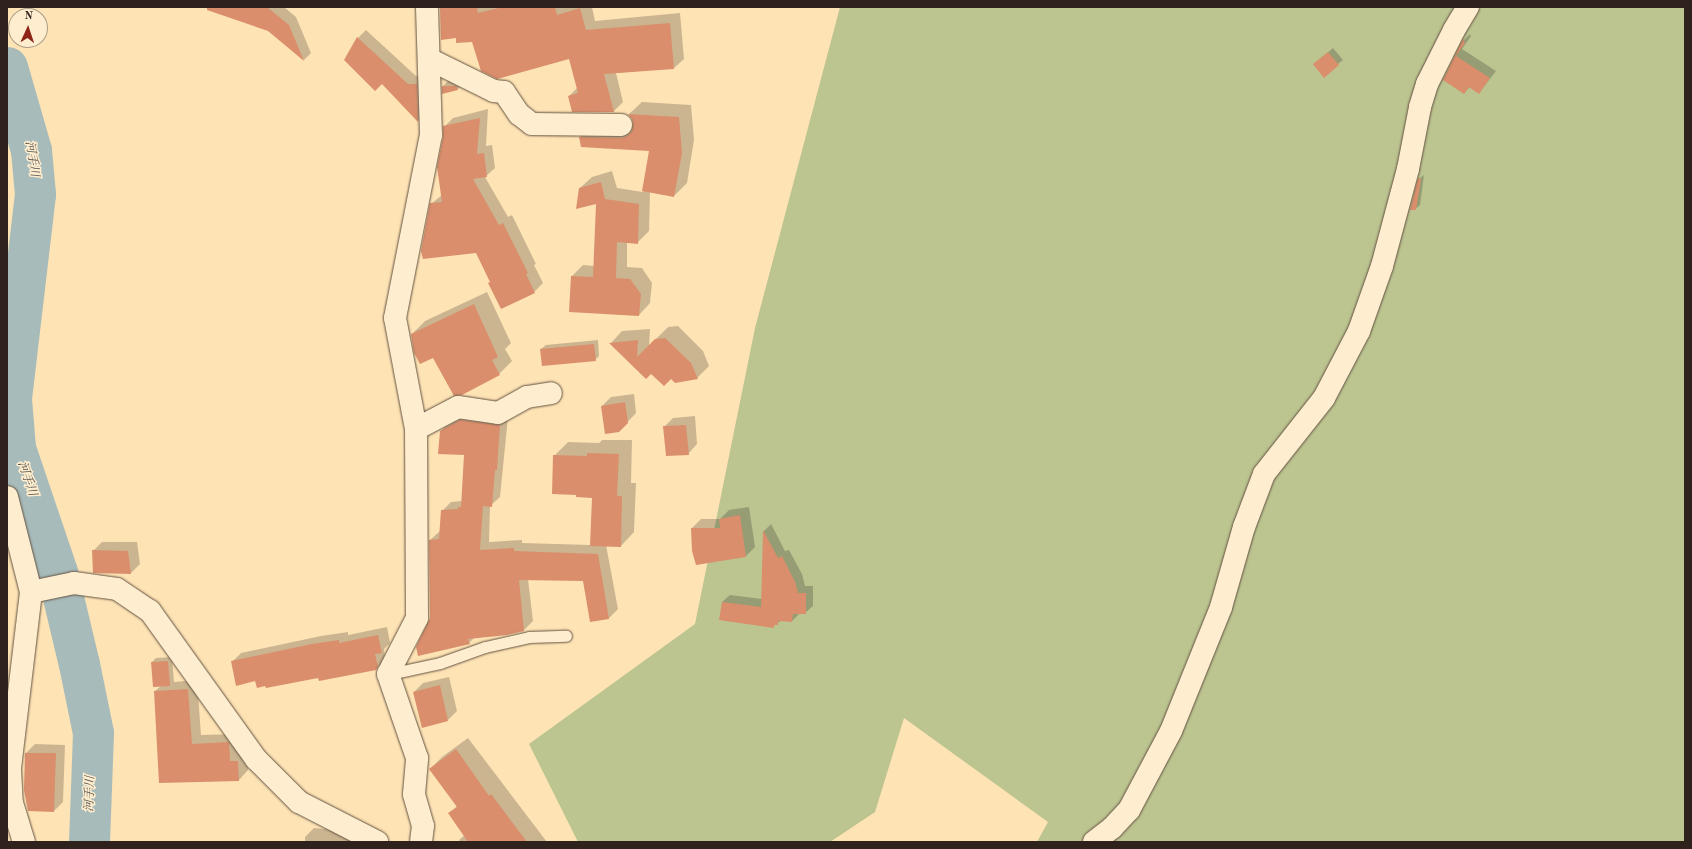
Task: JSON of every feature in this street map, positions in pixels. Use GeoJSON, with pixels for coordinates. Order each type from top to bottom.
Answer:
{"type":"FeatureCollection","features":[{"type":"Feature","properties":{"kind":"street"},"geometry":{"type":"LineString","coordinates":[[420,842],[423,826],[414,794],[417,758],[388,674],[417,618],[416,429],[395,318],[431,134],[427,7]]}},
{"type":"Feature","properties":{"kind":"street"},"geometry":{"type":"LineString","coordinates":[[1094,842],[1112,828],[1129,810],[1171,730],[1220,607],[1244,527],[1264,474],[1324,398],[1359,331],[1382,266],[1408,169],[1420,107],[1428,84],[1454,30],[1468,7]]}},
{"type":"Feature","properties":{"kind":"street"},"geometry":{"type":"LineString","coordinates":[[429,60],[494,91],[504,92],[519,114],[532,124],[621,125]]}},
{"type":"Feature","properties":{"kind":"street"},"geometry":{"type":"LineString","coordinates":[[416,429],[458,407],[498,413],[527,397],[551,393]]}},
{"type":"Feature","properties":{"kind":"street"},"geometry":{"type":"LineString","coordinates":[[7,497],[40,591],[10,769],[12,803],[24,842]]}},
{"type":"Feature","properties":{"kind":"street"},"geometry":{"type":"LineString","coordinates":[[40,591],[74,583],[117,589],[150,611],[256,759],[299,802],[377,842]]}},
{"type":"Feature","properties":{"kind":"lane"},"geometry":{"type":"LineString","coordinates":[[388,674],[440,663],[485,647],[522,639],[566,636]]}},
{"type":"Feature","properties":{"kind":"green space"},"geometry":{"type":"Polygon","coordinates":[[[840,7],[1685,7],[1685,842],[1037,842],[1048,822],[904,718],[875,812],[830,842],[578,842],[529,744],[695,624],[755,328],[840,7]]]}},
{"type":"Feature","properties":{"kind":"building"},"geometry":{"type":"Polygon","coordinates":[[[207,7],[267,7],[289,25],[304,61],[268,31],[207,10],[207,7]]]}},
{"type":"Feature","properties":{"kind":"building"},"geometry":{"type":"Polygon","coordinates":[[[440,7],[477,7],[478,13],[503,7],[555,7],[557,15],[580,8],[586,30],[670,23],[674,69],[604,74],[614,112],[572,112],[568,96],[578,93],[569,59],[497,79],[481,71],[472,42],[456,43],[456,38],[441,40],[440,7]]]}},
{"type":"Feature","properties":{"kind":"building"},"geometry":{"type":"Polygon","coordinates":[[[357,37],[408,84],[417,84],[418,122],[382,84],[375,91],[344,60],[357,37]]]}},
{"type":"Feature","properties":{"kind":"building"},"geometry":{"type":"Polygon","coordinates":[[[1463,39],[1465,43],[1456,56],[1490,78],[1479,94],[1469,87],[1464,94],[1443,80],[1463,39]]]}},
{"type":"Feature","properties":{"kind":"building"},"geometry":{"type":"Polygon","coordinates":[[[1328,52],[1339,65],[1324,78],[1313,64],[1328,52]]]}},
{"type":"Feature","properties":{"kind":"building"},"geometry":{"type":"Polygon","coordinates":[[[442,86],[456,86],[458,90],[442,94],[442,86]]]}},
{"type":"Feature","properties":{"kind":"building"},"geometry":{"type":"Polygon","coordinates":[[[628,114],[679,117],[682,153],[674,197],[642,191],[649,151],[581,147],[579,137],[621,138],[627,136],[632,131],[633,125],[632,119],[628,114]]]}},
{"type":"Feature","properties":{"kind":"building"},"geometry":{"type":"Polygon","coordinates":[[[480,118],[477,154],[484,153],[487,177],[473,179],[499,225],[503,223],[528,273],[526,274],[535,293],[501,309],[488,283],[490,282],[476,253],[423,259],[421,251],[430,203],[442,202],[437,167],[443,137],[443,126],[480,118]]]}},
{"type":"Feature","properties":{"kind":"building"},"geometry":{"type":"Polygon","coordinates":[[[1418,178],[1421,179],[1416,210],[1410,210],[1418,178]]]}},
{"type":"Feature","properties":{"kind":"building"},"geometry":{"type":"Polygon","coordinates":[[[601,182],[605,199],[639,204],[638,244],[617,242],[616,278],[630,279],[641,294],[639,316],[569,312],[571,276],[593,277],[596,204],[576,209],[579,188],[601,182]]]}},
{"type":"Feature","properties":{"kind":"building"},"geometry":{"type":"Polygon","coordinates":[[[474,304],[498,357],[492,360],[500,375],[462,395],[454,396],[433,358],[420,364],[414,353],[411,334],[474,304]]]}},
{"type":"Feature","properties":{"kind":"building"},"geometry":{"type":"Polygon","coordinates":[[[665,338],[691,363],[698,379],[675,383],[671,379],[664,386],[651,374],[646,379],[609,343],[638,340],[637,357],[655,339],[665,338]]]}},
{"type":"Feature","properties":{"kind":"building"},"geometry":{"type":"Polygon","coordinates":[[[594,344],[596,361],[542,366],[540,349],[594,344]]]}},
{"type":"Feature","properties":{"kind":"building"},"geometry":{"type":"Polygon","coordinates":[[[625,402],[628,423],[619,432],[605,434],[601,406],[625,402]]]}},
{"type":"Feature","properties":{"kind":"building"},"geometry":{"type":"Polygon","coordinates":[[[460,420],[500,425],[497,470],[495,470],[492,507],[483,506],[480,550],[514,548],[514,551],[598,554],[609,619],[590,622],[583,581],[519,580],[524,631],[507,635],[468,639],[470,644],[418,656],[416,647],[430,618],[429,540],[439,539],[441,510],[458,509],[458,507],[461,507],[464,455],[438,454],[440,431],[460,420]]]}},
{"type":"Feature","properties":{"kind":"building"},"geometry":{"type":"Polygon","coordinates":[[[686,425],[689,455],[666,456],[663,426],[686,425]]]}},
{"type":"Feature","properties":{"kind":"building"},"geometry":{"type":"Polygon","coordinates":[[[587,453],[619,454],[617,496],[622,496],[621,547],[590,546],[592,498],[576,497],[576,495],[552,494],[553,455],[587,456],[587,453]]]}},
{"type":"Feature","properties":{"kind":"building"},"geometry":{"type":"Polygon","coordinates":[[[740,515],[746,557],[696,565],[692,551],[691,528],[720,528],[719,519],[740,515]]]}},
{"type":"Feature","properties":{"kind":"building"},"geometry":{"type":"Polygon","coordinates":[[[763,530],[778,558],[782,556],[795,582],[798,593],[806,593],[806,614],[793,614],[792,622],[778,621],[778,625],[774,625],[774,628],[719,620],[722,602],[761,607],[763,530]]]}},
{"type":"Feature","properties":{"kind":"building"},"geometry":{"type":"Polygon","coordinates":[[[92,550],[128,551],[131,574],[93,573],[92,550]]]}},
{"type":"Feature","properties":{"kind":"building"},"geometry":{"type":"Polygon","coordinates":[[[378,635],[382,653],[375,654],[378,667],[376,670],[319,681],[318,678],[266,688],[265,686],[257,688],[255,681],[236,686],[231,661],[312,644],[339,640],[339,643],[378,635]]]}},
{"type":"Feature","properties":{"kind":"building"},"geometry":{"type":"Polygon","coordinates":[[[168,661],[170,686],[153,687],[151,662],[168,661]]]}},
{"type":"Feature","properties":{"kind":"building"},"geometry":{"type":"Polygon","coordinates":[[[440,685],[448,721],[422,728],[413,692],[440,685]]]}},
{"type":"Feature","properties":{"kind":"building"},"geometry":{"type":"Polygon","coordinates":[[[188,689],[192,744],[229,742],[230,761],[238,761],[239,781],[159,783],[154,691],[188,689]]]}},
{"type":"Feature","properties":{"kind":"building"},"geometry":{"type":"Polygon","coordinates":[[[456,749],[489,796],[491,794],[527,842],[468,842],[448,813],[457,807],[429,769],[456,749]]]}},
{"type":"Feature","properties":{"kind":"building"},"geometry":{"type":"Polygon","coordinates":[[[25,753],[56,753],[54,812],[28,811],[24,790],[25,753]]]}},
{"type":"Feature","properties":{"kind":"waterway","name":"河手川"},"geometry":{"type":"LineString","coordinates":[[7,67],[31,150],[35,194],[11,399],[15,448],[57,572],[79,664],[93,733],[89,842]]}}]}
